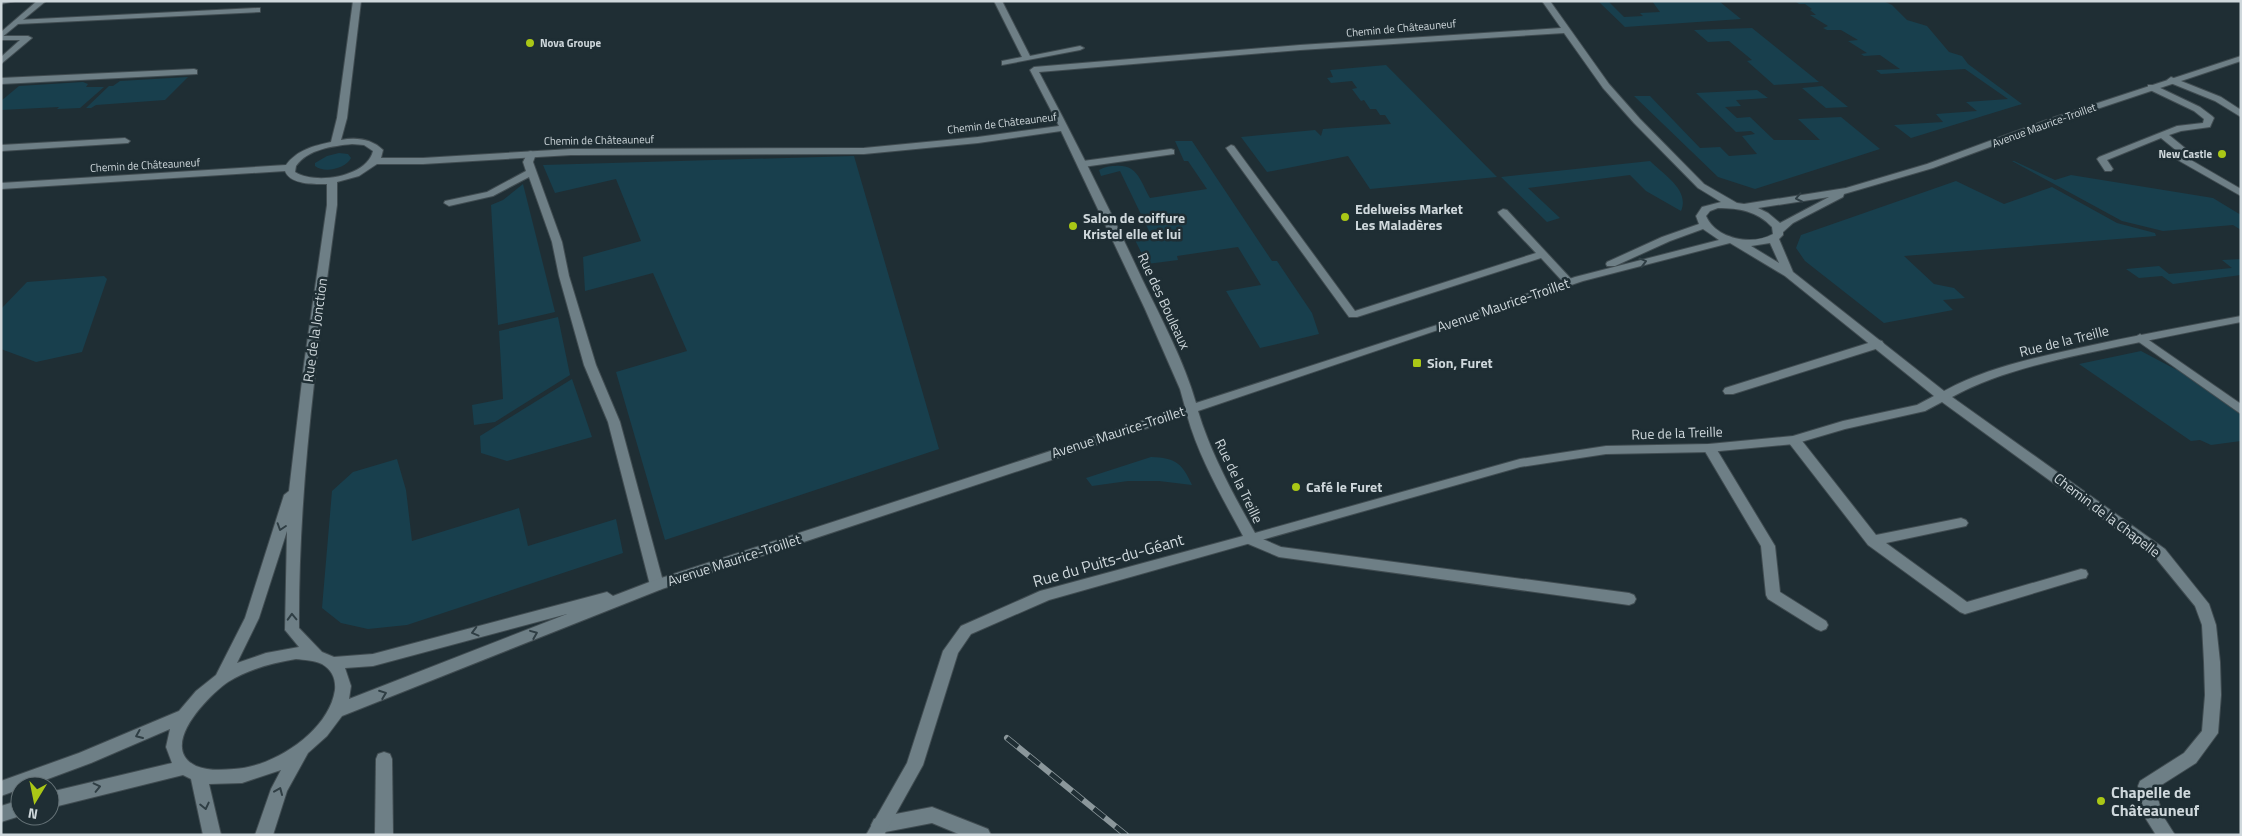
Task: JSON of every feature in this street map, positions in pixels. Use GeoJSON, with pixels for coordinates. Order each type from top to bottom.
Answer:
{"type":"FeatureCollection","features":[{"type":"Feature","properties":{"kind":"street"},"geometry":{"type":"LineString","coordinates":[[1,2],[11,1]]}},
{"type":"Feature","properties":{"kind":"street"},"geometry":{"type":"LineString","coordinates":[[1,37],[42,1]]}},
{"type":"Feature","properties":{"kind":"street"},"geometry":{"type":"LineString","coordinates":[[335,143],[342,118],[357,1]]}},
{"type":"Feature","properties":{"kind":"street"},"geometry":{"type":"LineString","coordinates":[[998,1],[1027,58]]}},
{"type":"Feature","properties":{"kind":"street"},"geometry":{"type":"LineString","coordinates":[[1546,1],[1606,86],[1701,186],[1738,206],[1767,216],[1777,226],[1776,235],[1762,243],[1734,241]]}},
{"type":"Feature","properties":{"kind":"street"},"geometry":{"type":"LineString","coordinates":[[17,22],[257,10]]}},
{"type":"Feature","properties":{"kind":"street","name":"Chemin de Châteauneuf"},"geometry":{"type":"LineString","coordinates":[[374,162],[610,151],[864,151],[978,140],[1064,128],[1034,70],[1469,35],[1567,30]]}},
{"type":"Feature","properties":{"kind":"street"},"geometry":{"type":"LineString","coordinates":[[1,37],[28,38],[1,62]]}},
{"type":"Feature","properties":{"kind":"street"},"geometry":{"type":"LineString","coordinates":[[1005,62],[1080,48]]}},
{"type":"Feature","properties":{"kind":"street","name":"Avenue Maurice-Troillet"},"geometry":{"type":"LineString","coordinates":[[1706,209],[1717,205],[1738,206],[1847,191],[1930,166],[2171,80],[2241,58]]}},
{"type":"Feature","properties":{"kind":"street"},"geometry":{"type":"LineString","coordinates":[[1,81],[194,72]]}},
{"type":"Feature","properties":{"kind":"street"},"geometry":{"type":"LineString","coordinates":[[2171,80],[2218,99],[2241,114]]}},
{"type":"Feature","properties":{"kind":"street"},"geometry":{"type":"LineString","coordinates":[[2108,169],[2102,159],[2180,128],[2207,125],[2209,118],[2197,108],[2151,87]]}},
{"type":"Feature","properties":{"kind":"street","name":"Rue des Bouleaux"},"geometry":{"type":"LineString","coordinates":[[1064,128],[1083,164],[1175,361],[1192,408]]}},
{"type":"Feature","properties":{"kind":"street"},"geometry":{"type":"LineString","coordinates":[[2162,134],[2182,150],[2179,157],[2241,193]]}},
{"type":"Feature","properties":{"kind":"street"},"geometry":{"type":"LineString","coordinates":[[1,148],[125,141]]}},
{"type":"Feature","properties":{"kind":"street"},"geometry":{"type":"LineString","coordinates":[[360,142],[373,145],[378,151],[374,162],[359,172],[332,180],[302,180],[291,175],[289,168],[292,162],[302,155],[335,143],[360,142]]}},
{"type":"Feature","properties":{"kind":"street"},"geometry":{"type":"LineString","coordinates":[[1231,148],[1353,315],[1543,254]]}},
{"type":"Feature","properties":{"kind":"street"},"geometry":{"type":"LineString","coordinates":[[1083,164],[1171,152]]}},
{"type":"Feature","properties":{"kind":"street"},"geometry":{"type":"LineString","coordinates":[[531,154],[528,162],[557,242],[564,276],[590,365],[614,422],[657,585]]}},
{"type":"Feature","properties":{"kind":"street","name":"Chemin de Châteauneuf"},"geometry":{"type":"LineString","coordinates":[[1,186],[289,168]]}},
{"type":"Feature","properties":{"kind":"street"},"geometry":{"type":"LineString","coordinates":[[449,203],[490,194],[531,172]]}},
{"type":"Feature","properties":{"kind":"street","name":"Rue de la Jonction"},"geometry":{"type":"LineString","coordinates":[[316,656],[292,630],[296,480],[332,205],[332,180]]}},
{"type":"Feature","properties":{"kind":"street"},"geometry":{"type":"LineString","coordinates":[[1701,186],[1706,209],[1701,216],[1704,225]]}},
{"type":"Feature","properties":{"kind":"street","name":"Avenue Maurice-Troillet"},"geometry":{"type":"LineString","coordinates":[[1776,235],[1789,221],[1847,191]]}},
{"type":"Feature","properties":{"kind":"street"},"geometry":{"type":"LineString","coordinates":[[1503,212],[1543,254],[1574,280]]}},
{"type":"Feature","properties":{"kind":"street","name":"Avenue Maurice-Troillet"},"geometry":{"type":"LineString","coordinates":[[337,711],[657,585],[1441,326],[1574,280],[1666,239],[1704,225]]}},
{"type":"Feature","properties":{"kind":"street","name":"Chemin de la Chapelle"},"geometry":{"type":"LineString","coordinates":[[1704,225],[1715,234],[1734,241],[1789,274],[1944,396],[2160,553],[2202,604],[2209,625],[2212,662],[2213,695],[2210,734],[2190,758],[2146,786],[2155,819],[2166,835]]}},
{"type":"Feature","properties":{"kind":"street","name":"Chemin de la Chapelle"},"geometry":{"type":"LineString","coordinates":[[1776,235],[1789,274]]}},
{"type":"Feature","properties":{"kind":"street","name":"Avenue Maurice-Troillet"},"geometry":{"type":"LineString","coordinates":[[1574,280],[1734,241]]}},
{"type":"Feature","properties":{"kind":"street","name":"Rue de la Treille"},"geometry":{"type":"LineString","coordinates":[[1192,408],[1198,432],[1250,539],[1520,463],[1606,450],[1709,448],[1794,440],[1843,425],[1921,408],[1969,382],[2041,360],[2140,338],[2241,319]]}},
{"type":"Feature","properties":{"kind":"street"},"geometry":{"type":"LineString","coordinates":[[2140,338],[2241,410]]}},
{"type":"Feature","properties":{"kind":"street"},"geometry":{"type":"LineString","coordinates":[[1729,391],[1878,344]]}},
{"type":"Feature","properties":{"kind":"street"},"geometry":{"type":"LineString","coordinates":[[1794,440],[1873,541],[1965,608],[2082,574]]}},
{"type":"Feature","properties":{"kind":"street"},"geometry":{"type":"LineString","coordinates":[[1709,448],[1768,546],[1773,595],[1821,625]]}},
{"type":"Feature","properties":{"kind":"street","name":"Rue de la Jonction"},"geometry":{"type":"LineString","coordinates":[[222,679],[252,618],[296,480]]}},
{"type":"Feature","properties":{"kind":"street"},"geometry":{"type":"LineString","coordinates":[[1873,541],[1961,522]]}},
{"type":"Feature","properties":{"kind":"street"},"geometry":{"type":"LineString","coordinates":[[1250,539],[1279,552],[1629,599]]}},
{"type":"Feature","properties":{"kind":"street","name":"Rue du Puits-du-Géant"},"geometry":{"type":"LineString","coordinates":[[878,830],[914,765],[950,651],[966,630],[1045,595],[1250,539]]}},
{"type":"Feature","properties":{"kind":"street","name":"Avenue Maurice-Troillet"},"geometry":{"type":"LineString","coordinates":[[332,663],[373,660],[657,585]]}},
{"type":"Feature","properties":{"kind":"street"},"geometry":{"type":"LineString","coordinates":[[296,653],[316,656],[332,663],[342,676],[343,692],[337,711],[323,731],[302,750],[276,765],[248,776],[222,779],[199,777],[183,768],[174,753],[174,735],[184,716],[200,696],[222,679],[245,666],[271,657],[296,653]]}},
{"type":"Feature","properties":{"kind":"street"},"geometry":{"type":"LineString","coordinates":[[1,789],[85,758],[184,716]]}},
{"type":"Feature","properties":{"kind":"street"},"geometry":{"type":"LineString","coordinates":[[264,835],[279,789],[302,750]]}},
{"type":"Feature","properties":{"kind":"street"},"geometry":{"type":"LineString","coordinates":[[384,759],[384,835]]}},
{"type":"Feature","properties":{"kind":"street"},"geometry":{"type":"LineString","coordinates":[[60,798],[183,768]]}},
{"type":"Feature","properties":{"kind":"street"},"geometry":{"type":"LineString","coordinates":[[199,777],[212,835]]}},
{"type":"Feature","properties":{"kind":"street"},"geometry":{"type":"LineString","coordinates":[[878,830],[932,816],[982,835]]}},
{"type":"Feature","properties":{"kind":"shaded area"},"geometry":{"type":"Polygon","coordinates":[[[1598,1],[1608,1],[1624,17],[1643,16],[1640,13],[1660,12],[1652,1],[1720,2],[1741,19],[1625,27],[1598,1]]]}},
{"type":"Feature","properties":{"kind":"shaded area"},"geometry":{"type":"Polygon","coordinates":[[[1883,1],[1892,5],[1907,20],[1927,26],[1949,52],[1962,56],[1968,64],[2022,104],[1911,138],[1894,125],[1943,122],[1936,114],[1977,111],[1966,102],[2008,99],[1965,69],[1881,74],[1876,70],[1900,69],[1880,55],[1864,56],[1861,54],[1867,53],[1848,41],[1858,40],[1841,30],[1827,30],[1823,28],[1828,26],[1810,15],[1816,15],[1810,10],[1812,9],[1805,4],[1796,2],[1883,1]]]}},
{"type":"Feature","properties":{"kind":"shaded area"},"geometry":{"type":"Polygon","coordinates":[[[1752,28],[1819,82],[1774,85],[1747,61],[1752,60],[1729,41],[1708,42],[1694,30],[1752,28]]]}},
{"type":"Feature","properties":{"kind":"shaded area"},"geometry":{"type":"Polygon","coordinates":[[[1386,65],[1497,177],[1370,189],[1348,156],[1267,172],[1241,137],[1315,130],[1321,136],[1323,129],[1391,124],[1385,115],[1380,115],[1376,109],[1370,109],[1364,100],[1361,101],[1352,89],[1357,88],[1352,81],[1331,83],[1327,78],[1333,77],[1330,70],[1386,65]]]}},
{"type":"Feature","properties":{"kind":"shaded area"},"geometry":{"type":"Polygon","coordinates":[[[188,77],[165,100],[96,105],[86,108],[109,86],[113,86],[120,81],[188,77]]]}},
{"type":"Feature","properties":{"kind":"shaded area"},"geometry":{"type":"Polygon","coordinates":[[[83,82],[88,84],[86,87],[104,87],[80,108],[57,109],[59,107],[1,110],[1,101],[19,86],[83,82]]]}},
{"type":"Feature","properties":{"kind":"shaded area"},"geometry":{"type":"Polygon","coordinates":[[[1822,86],[1848,107],[1826,108],[1802,88],[1822,86]]]}},
{"type":"Feature","properties":{"kind":"shaded area"},"geometry":{"type":"Polygon","coordinates":[[[1757,90],[1768,98],[1736,100],[1741,106],[1725,107],[1737,118],[1750,117],[1774,140],[1820,140],[1798,119],[1841,117],[1880,149],[1755,189],[1718,177],[1634,96],[1650,96],[1700,148],[1720,147],[1729,156],[1757,154],[1742,136],[1755,134],[1751,131],[1736,132],[1696,93],[1757,90]]]}},
{"type":"Feature","properties":{"kind":"shaded area"},"geometry":{"type":"Polygon","coordinates":[[[1175,141],[1192,141],[1272,261],[1277,261],[1312,313],[1319,334],[1260,348],[1226,291],[1261,285],[1238,247],[1177,256],[1178,260],[1147,264],[1134,238],[1150,233],[1120,171],[1101,176],[1099,170],[1110,166],[1129,168],[1141,180],[1150,198],[1207,189],[1188,161],[1184,161],[1175,141]]]}},
{"type":"Feature","properties":{"kind":"shaded area"},"geometry":{"type":"Polygon","coordinates":[[[339,153],[348,154],[351,158],[345,165],[329,170],[315,166],[315,163],[327,156],[339,153]]]}},
{"type":"Feature","properties":{"kind":"shaded area"},"geometry":{"type":"Polygon","coordinates":[[[854,156],[939,449],[665,540],[616,372],[687,351],[653,273],[585,291],[583,257],[641,241],[616,179],[555,193],[543,165],[854,156]]]}},
{"type":"Feature","properties":{"kind":"shaded area"},"geometry":{"type":"Polygon","coordinates":[[[1650,161],[1679,190],[1683,203],[1681,211],[1646,191],[1630,175],[1528,188],[1560,218],[1547,222],[1501,177],[1650,161]]]}},
{"type":"Feature","properties":{"kind":"shaded area"},"geometry":{"type":"Polygon","coordinates":[[[2012,161],[2055,180],[2071,175],[2213,198],[2241,215],[2241,230],[2233,225],[2163,231],[2122,221],[2012,161]]]}},
{"type":"Feature","properties":{"kind":"shaded area"},"geometry":{"type":"Polygon","coordinates":[[[1956,181],[2004,204],[2052,187],[2117,223],[2155,233],[2156,236],[1904,256],[1934,284],[1954,288],[1965,298],[1943,300],[1953,310],[1884,323],[1805,261],[1796,248],[1801,235],[1956,181]]]}},
{"type":"Feature","properties":{"kind":"shaded area"},"geometry":{"type":"Polygon","coordinates":[[[523,184],[555,312],[498,325],[491,205],[503,200],[523,184]]]}},
{"type":"Feature","properties":{"kind":"shaded area"},"geometry":{"type":"Polygon","coordinates":[[[2241,259],[2241,275],[2173,284],[2162,276],[2139,278],[2126,269],[2159,266],[2169,274],[2232,268],[2222,260],[2241,259]]]}},
{"type":"Feature","properties":{"kind":"shaded area"},"geometry":{"type":"Polygon","coordinates":[[[104,276],[107,279],[82,352],[36,362],[1,349],[1,309],[27,282],[104,276]]]}},
{"type":"Feature","properties":{"kind":"shaded area"},"geometry":{"type":"Polygon","coordinates":[[[558,317],[570,375],[495,422],[474,425],[472,405],[503,399],[499,331],[558,317]]]}},
{"type":"Feature","properties":{"kind":"shaded area"},"geometry":{"type":"Polygon","coordinates":[[[2141,351],[2175,369],[2181,370],[2241,415],[2241,441],[2211,445],[2200,440],[2191,441],[2079,364],[2141,351]]]}},
{"type":"Feature","properties":{"kind":"shaded area"},"geometry":{"type":"Polygon","coordinates":[[[572,379],[592,437],[507,461],[481,453],[480,436],[572,379]]]}},
{"type":"Feature","properties":{"kind":"shaded area"},"geometry":{"type":"Polygon","coordinates":[[[1151,457],[1172,460],[1177,463],[1185,471],[1192,485],[1159,481],[1128,481],[1092,486],[1086,478],[1151,457]]]}},
{"type":"Feature","properties":{"kind":"shaded area"},"geometry":{"type":"Polygon","coordinates":[[[397,459],[406,490],[412,541],[519,508],[528,546],[616,519],[623,553],[407,625],[368,629],[341,623],[322,608],[332,491],[353,472],[397,459]]]}},
{"type":"Feature","properties":{"kind":"railway"},"geometry":{"type":"LineString","coordinates":[[1007,738],[1126,835]]}},
{"type":"Feature","properties":{"kind":"place","name":"Nova Groupe"},"geometry":{"type":"Point","coordinates":[530,43]}},
{"type":"Feature","properties":{"kind":"place","name":"New Castle"},"geometry":{"type":"Point","coordinates":[2222,154]}},
{"type":"Feature","properties":{"kind":"place","name":"Edelweiss Market Les Maladères"},"geometry":{"type":"Point","coordinates":[1345,217]}},
{"type":"Feature","properties":{"kind":"place","name":"Salon de coiffure Kristel elle et lui"},"geometry":{"type":"Point","coordinates":[1073,226]}},
{"type":"Feature","properties":{"kind":"place","name":"Sion, Furet"},"geometry":{"type":"Point","coordinates":[1417,363]}},
{"type":"Feature","properties":{"kind":"place","name":"Café le Furet"},"geometry":{"type":"Point","coordinates":[1296,487]}},
{"type":"Feature","properties":{"kind":"place","name":"Chapelle de Châteauneuf"},"geometry":{"type":"Point","coordinates":[2101,801]}}]}
